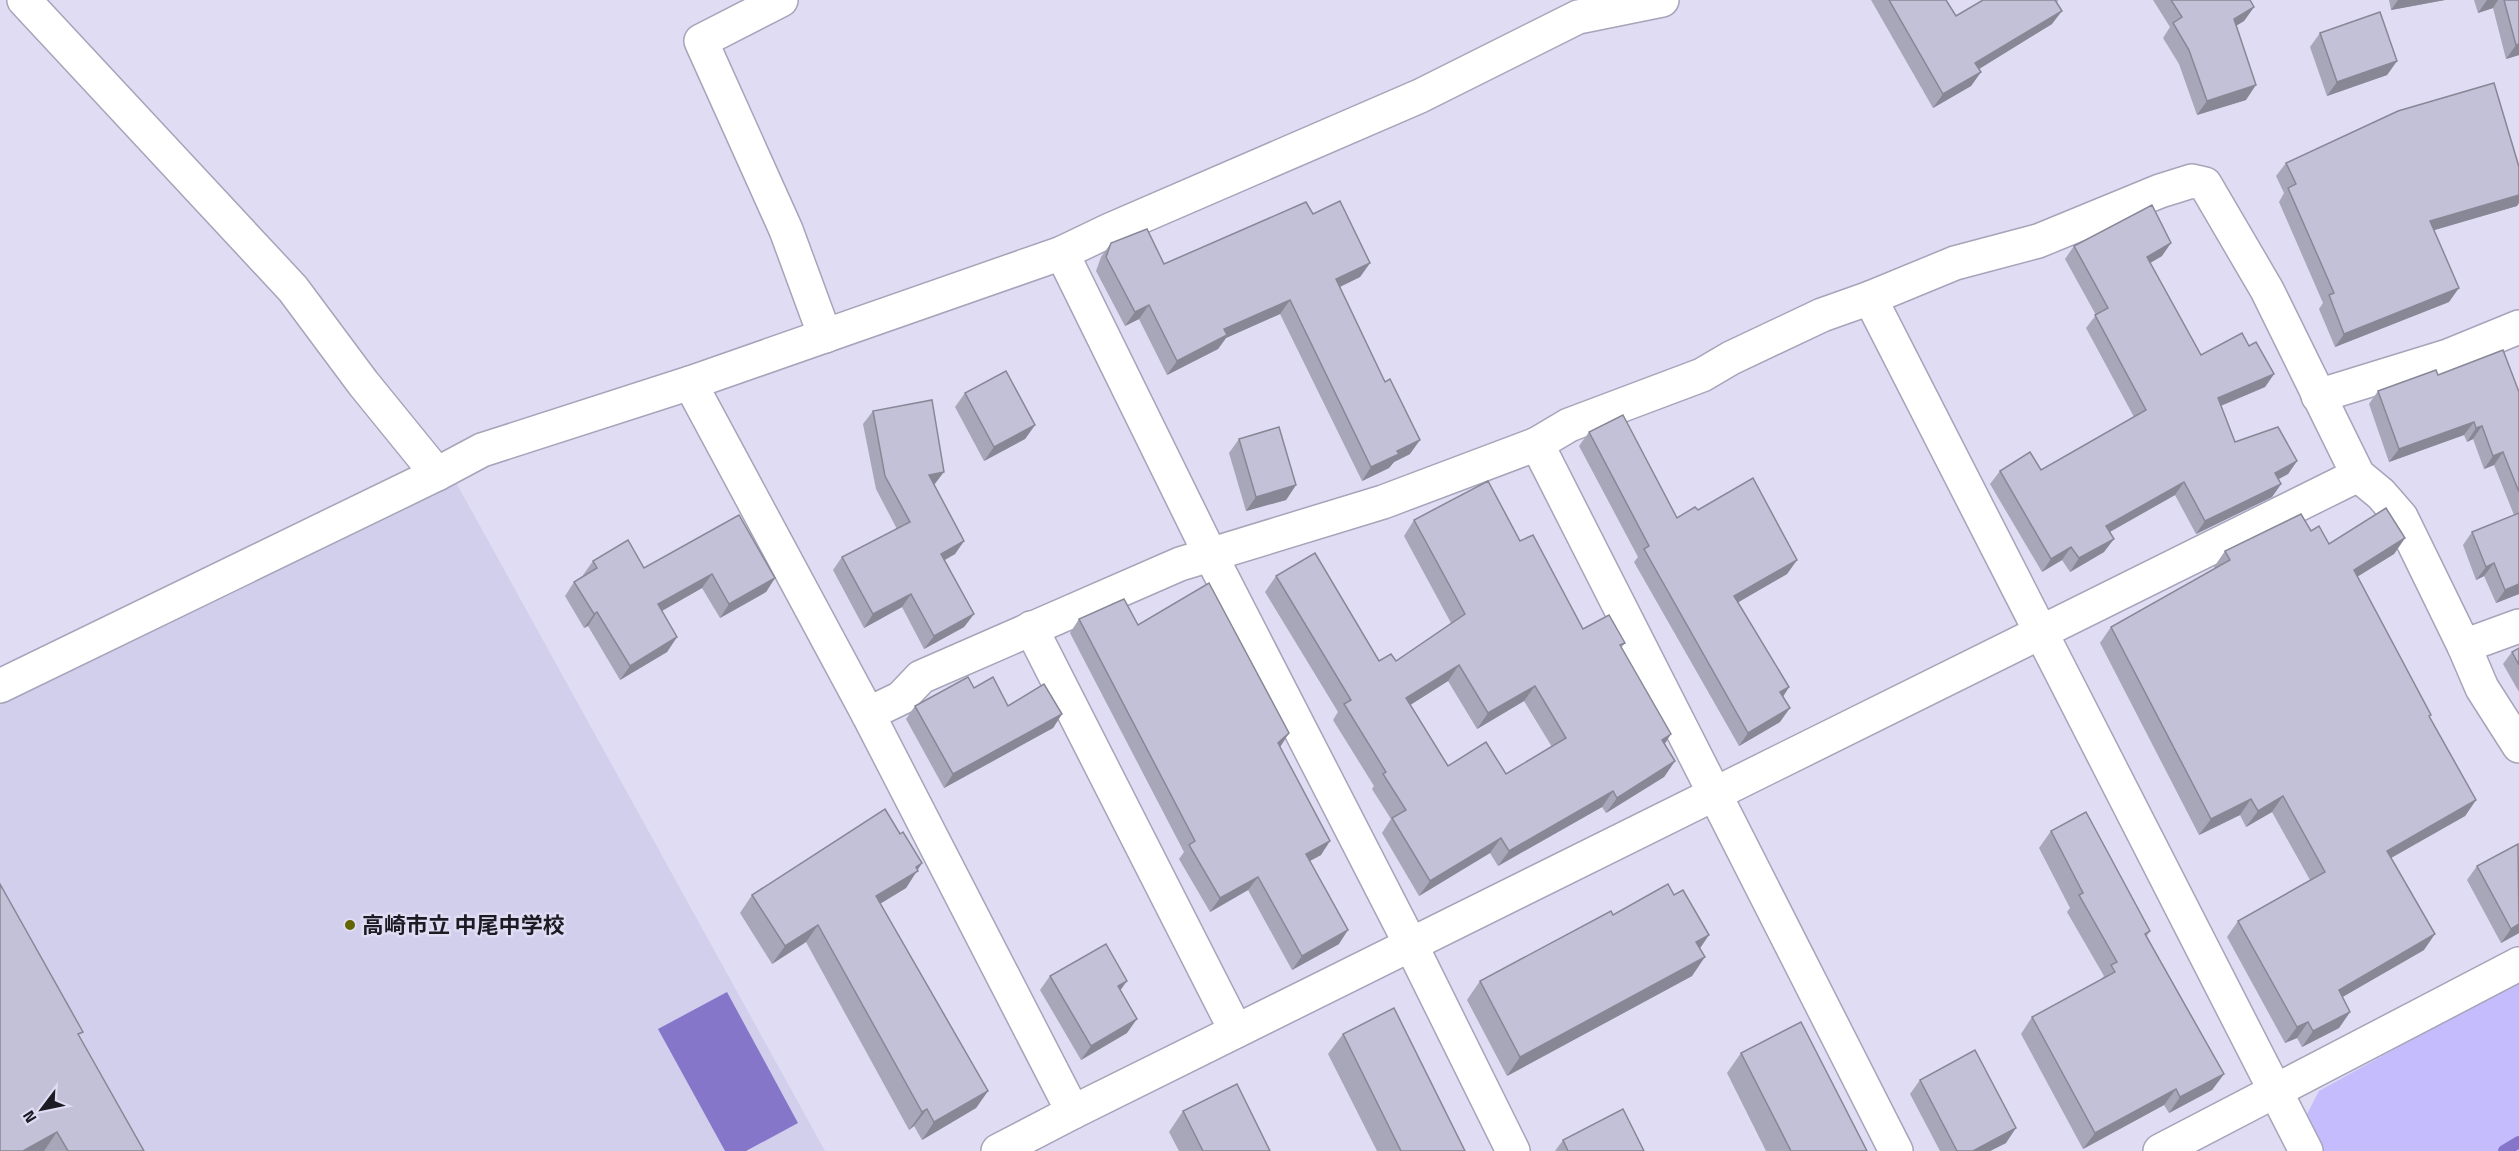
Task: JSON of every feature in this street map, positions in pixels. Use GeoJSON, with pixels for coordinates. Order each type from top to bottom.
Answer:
{"type":"FeatureCollection","features":[{"type":"Feature","properties":{"kind":"street"},"geometry":{"type":"LineString","coordinates":[[0,6],[12,0]]}},
{"type":"Feature","properties":{"kind":"street"},"geometry":{"type":"LineString","coordinates":[[24,0],[293,290],[437,474]]}},
{"type":"Feature","properties":{"kind":"street"},"geometry":{"type":"LineString","coordinates":[[782,0],[701,41],[786,230],[825,336]]}},
{"type":"Feature","properties":{"kind":"street"},"geometry":{"type":"LineString","coordinates":[[0,686],[482,450],[690,382],[1062,254],[1110,230],[1420,96],[1578,17],[1662,0]]}},
{"type":"Feature","properties":{"kind":"street"},"geometry":{"type":"LineString","coordinates":[[868,714],[901,698],[921,677],[1180,564],[1383,502],[1537,444],[1569,424],[1702,375],[1731,358],[1822,315],[1955,263],[2038,242],[2160,191],[2192,181],[2205,184],[2267,290],[2358,475],[2401,517],[2482,688],[2519,746]]}},
{"type":"Feature","properties":{"kind":"street"},"geometry":{"type":"LineString","coordinates":[[1062,254],[1210,554],[1411,945],[1513,1151]]}},
{"type":"Feature","properties":{"kind":"street"},"geometry":{"type":"LineString","coordinates":[[1870,298],[2306,1151]]}},
{"type":"Feature","properties":{"kind":"street"},"geometry":{"type":"LineString","coordinates":[[2318,396],[2448,356],[2519,327]]}},
{"type":"Feature","properties":{"kind":"street"},"geometry":{"type":"LineString","coordinates":[[690,382],[868,714],[1073,1112]]}},
{"type":"Feature","properties":{"kind":"street"},"geometry":{"type":"LineString","coordinates":[[1537,444],[1896,1151]]}},
{"type":"Feature","properties":{"kind":"street"},"geometry":{"type":"LineString","coordinates":[[998,1151],[2041,630],[2358,475]]}},
{"type":"Feature","properties":{"kind":"street"},"geometry":{"type":"LineString","coordinates":[[2464,646],[2519,626]]}},
{"type":"Feature","properties":{"kind":"street"},"geometry":{"type":"LineString","coordinates":[[1031,628],[1236,1031]]}},
{"type":"Feature","properties":{"kind":"street"},"geometry":{"type":"LineString","coordinates":[[2160,1151],[2519,964]]}},
{"type":"Feature","properties":{"kind":"shaded area","name":"高崎市立 中尾中学校"},"geometry":{"type":"Polygon","coordinates":[[[453,477],[825,1151],[0,1151],[0,700],[453,477]]]}},
{"type":"Feature","properties":{"kind":"shaded area"},"geometry":{"type":"Polygon","coordinates":[[[2519,980],[2519,1151],[2324,1151],[2306,1116],[2319,1091],[2519,980]]]}},
{"type":"Feature","properties":{"kind":"shaded area"},"geometry":{"type":"Polygon","coordinates":[[[727,992],[798,1123],[746,1151],[725,1151],[658,1029],[727,992]]]}},
{"type":"Feature","properties":{"kind":"building"},"geometry":{"type":"Polygon","coordinates":[[[1889,0],[1946,0],[1956,16],[1983,0],[2055,0],[2062,11],[1975,63],[1981,72],[1943,94],[1889,0]]]}},
{"type":"Feature","properties":{"kind":"building"},"geometry":{"type":"Polygon","coordinates":[[[2171,0],[2250,0],[2254,7],[2234,19],[2256,85],[2207,101],[2189,50],[2173,23],[2182,17],[2171,0]]]}},
{"type":"Feature","properties":{"kind":"building"},"geometry":{"type":"Polygon","coordinates":[[[2504,0],[2519,0],[2519,44],[2516,45],[2504,0]]]}},
{"type":"Feature","properties":{"kind":"building"},"geometry":{"type":"Polygon","coordinates":[[[2380,12],[2397,61],[2337,82],[2320,33],[2380,12]]]}},
{"type":"Feature","properties":{"kind":"building"},"geometry":{"type":"Polygon","coordinates":[[[2494,83],[2519,167],[2519,195],[2430,221],[2459,288],[2344,334],[2329,295],[2334,293],[2288,188],[2296,184],[2286,163],[2398,111],[2494,83]]]}},
{"type":"Feature","properties":{"kind":"building"},"geometry":{"type":"Polygon","coordinates":[[[1340,201],[1370,263],[1336,279],[1385,382],[1390,379],[1420,440],[1397,451],[1399,454],[1371,467],[1290,300],[1224,329],[1227,335],[1177,361],[1149,305],[1135,312],[1106,257],[1111,243],[1147,229],[1164,264],[1306,202],[1313,214],[1340,201]]]}},
{"type":"Feature","properties":{"kind":"building"},"geometry":{"type":"Polygon","coordinates":[[[2152,205],[2171,243],[2147,257],[2201,355],[2242,333],[2249,346],[2256,342],[2274,374],[2218,398],[2235,442],[2278,427],[2297,461],[2275,473],[2281,484],[2205,521],[2184,482],[2106,526],[2114,539],[2079,558],[2071,547],[2051,559],[2000,471],[2030,452],[2041,470],[2146,410],[2095,315],[2108,308],[2074,246],[2152,205]]]}},
{"type":"Feature","properties":{"kind":"building"},"geometry":{"type":"Polygon","coordinates":[[[2503,350],[2519,392],[2519,492],[2503,452],[2493,456],[2482,426],[2476,428],[2474,422],[2399,449],[2378,391],[2436,370],[2438,375],[2503,350]]]}},
{"type":"Feature","properties":{"kind":"building"},"geometry":{"type":"Polygon","coordinates":[[[1006,371],[1035,425],[994,447],[965,393],[1006,371]]]}},
{"type":"Feature","properties":{"kind":"building"},"geometry":{"type":"Polygon","coordinates":[[[932,400],[944,472],[929,475],[964,541],[941,554],[974,614],[934,636],[911,594],[873,614],[842,557],[910,522],[885,476],[873,411],[932,400]]]}},
{"type":"Feature","properties":{"kind":"building"},"geometry":{"type":"Polygon","coordinates":[[[1623,415],[1677,518],[1695,507],[1698,510],[1753,478],[1797,560],[1734,596],[1789,687],[1780,692],[1790,708],[1748,733],[1644,549],[1649,546],[1589,432],[1623,415]]]}},
{"type":"Feature","properties":{"kind":"building"},"geometry":{"type":"Polygon","coordinates":[[[1279,427],[1296,485],[1256,497],[1239,439],[1279,427]]]}},
{"type":"Feature","properties":{"kind":"building"},"geometry":{"type":"Polygon","coordinates":[[[1488,481],[1520,541],[1533,535],[1583,629],[1609,615],[1625,643],[1620,645],[1671,734],[1662,740],[1675,761],[1617,798],[1613,791],[1509,851],[1501,838],[1430,881],[1392,818],[1406,810],[1383,774],[1386,772],[1344,704],[1351,700],[1276,576],[1315,553],[1379,661],[1391,654],[1396,661],[1465,614],[1414,520],[1488,481]],[[1459,665],[1406,698],[1448,766],[1486,742],[1506,774],[1566,738],[1535,686],[1488,713],[1459,665]]]}},
{"type":"Feature","properties":{"kind":"building"},"geometry":{"type":"Polygon","coordinates":[[[2386,508],[2405,538],[2354,570],[2431,715],[2429,716],[2476,800],[2387,851],[2435,934],[2339,990],[2350,1012],[2313,1031],[2308,1022],[2297,1027],[2238,921],[2325,872],[2283,796],[2258,811],[2251,799],[2211,819],[2111,627],[2230,560],[2225,551],[2301,514],[2311,531],[2319,526],[2329,544],[2386,508]]]}},
{"type":"Feature","properties":{"kind":"building"},"geometry":{"type":"Polygon","coordinates":[[[2519,513],[2519,584],[2505,590],[2494,563],[2486,567],[2472,532],[2519,513]]]}},
{"type":"Feature","properties":{"kind":"building"},"geometry":{"type":"Polygon","coordinates":[[[739,515],[775,578],[729,604],[712,574],[658,604],[677,637],[630,666],[597,612],[594,614],[574,582],[597,568],[593,561],[628,540],[644,568],[739,515]]]}},
{"type":"Feature","properties":{"kind":"building"},"geometry":{"type":"Polygon","coordinates":[[[1209,583],[1289,733],[1278,743],[1330,841],[1306,854],[1348,930],[1302,956],[1258,877],[1220,898],[1189,845],[1195,841],[1079,619],[1124,599],[1138,625],[1209,583]]]}},
{"type":"Feature","properties":{"kind":"building"},"geometry":{"type":"Polygon","coordinates":[[[2519,648],[2519,665],[2512,652],[2519,648]]]}},
{"type":"Feature","properties":{"kind":"building"},"geometry":{"type":"Polygon","coordinates":[[[968,677],[974,688],[993,677],[1008,706],[1044,684],[1062,714],[953,774],[915,706],[968,677]]]}},
{"type":"Feature","properties":{"kind":"building"},"geometry":{"type":"Polygon","coordinates":[[[885,809],[900,834],[903,832],[922,863],[916,867],[918,871],[876,896],[988,1091],[934,1122],[927,1109],[922,1112],[818,925],[785,946],[752,895],[885,809]]]}},
{"type":"Feature","properties":{"kind":"building"},"geometry":{"type":"Polygon","coordinates":[[[2086,812],[2150,931],[2145,934],[2224,1074],[2180,1097],[2176,1089],[2095,1133],[2032,1017],[2115,972],[2111,965],[2117,962],[2079,895],[2083,893],[2051,831],[2086,812]]]}},
{"type":"Feature","properties":{"kind":"building"},"geometry":{"type":"Polygon","coordinates":[[[2518,844],[2519,924],[2511,929],[2477,866],[2518,844]]]}},
{"type":"Feature","properties":{"kind":"building"},"geometry":{"type":"Polygon","coordinates":[[[0,884],[83,1032],[78,1034],[144,1151],[68,1151],[57,1132],[23,1151],[0,1151],[0,884]]]}},
{"type":"Feature","properties":{"kind":"building"},"geometry":{"type":"Polygon","coordinates":[[[1668,884],[1674,895],[1683,890],[1709,935],[1696,942],[1705,957],[1520,1057],[1480,981],[1611,911],[1613,915],[1668,884]]]}},
{"type":"Feature","properties":{"kind":"building"},"geometry":{"type":"Polygon","coordinates":[[[1106,944],[1127,981],[1118,986],[1137,1019],[1091,1046],[1050,976],[1106,944]]]}},
{"type":"Feature","properties":{"kind":"building"},"geometry":{"type":"Polygon","coordinates":[[[1394,1008],[1465,1151],[1401,1151],[1343,1034],[1394,1008]]]}},
{"type":"Feature","properties":{"kind":"building"},"geometry":{"type":"Polygon","coordinates":[[[1801,1022],[1867,1151],[1791,1151],[1741,1053],[1801,1022]]]}},
{"type":"Feature","properties":{"kind":"building"},"geometry":{"type":"Polygon","coordinates":[[[1975,1050],[2016,1128],[1973,1151],[1957,1151],[1920,1080],[1975,1050]]]}},
{"type":"Feature","properties":{"kind":"building"},"geometry":{"type":"Polygon","coordinates":[[[1237,1084],[1270,1151],[1203,1151],[1183,1111],[1237,1084]]]}},
{"type":"Feature","properties":{"kind":"building"},"geometry":{"type":"Polygon","coordinates":[[[1623,1109],[1644,1151],[1568,1151],[1563,1140],[1623,1109]]]}},
{"type":"Feature","properties":{"kind":"waterway"},"geometry":{"type":"LineString","coordinates":[[2504,1151],[2519,1142]]}},
{"type":"Feature","properties":{"kind":"place","name":"高崎市立 中尾中学校"},"geometry":{"type":"Point","coordinates":[350,925]}}]}
